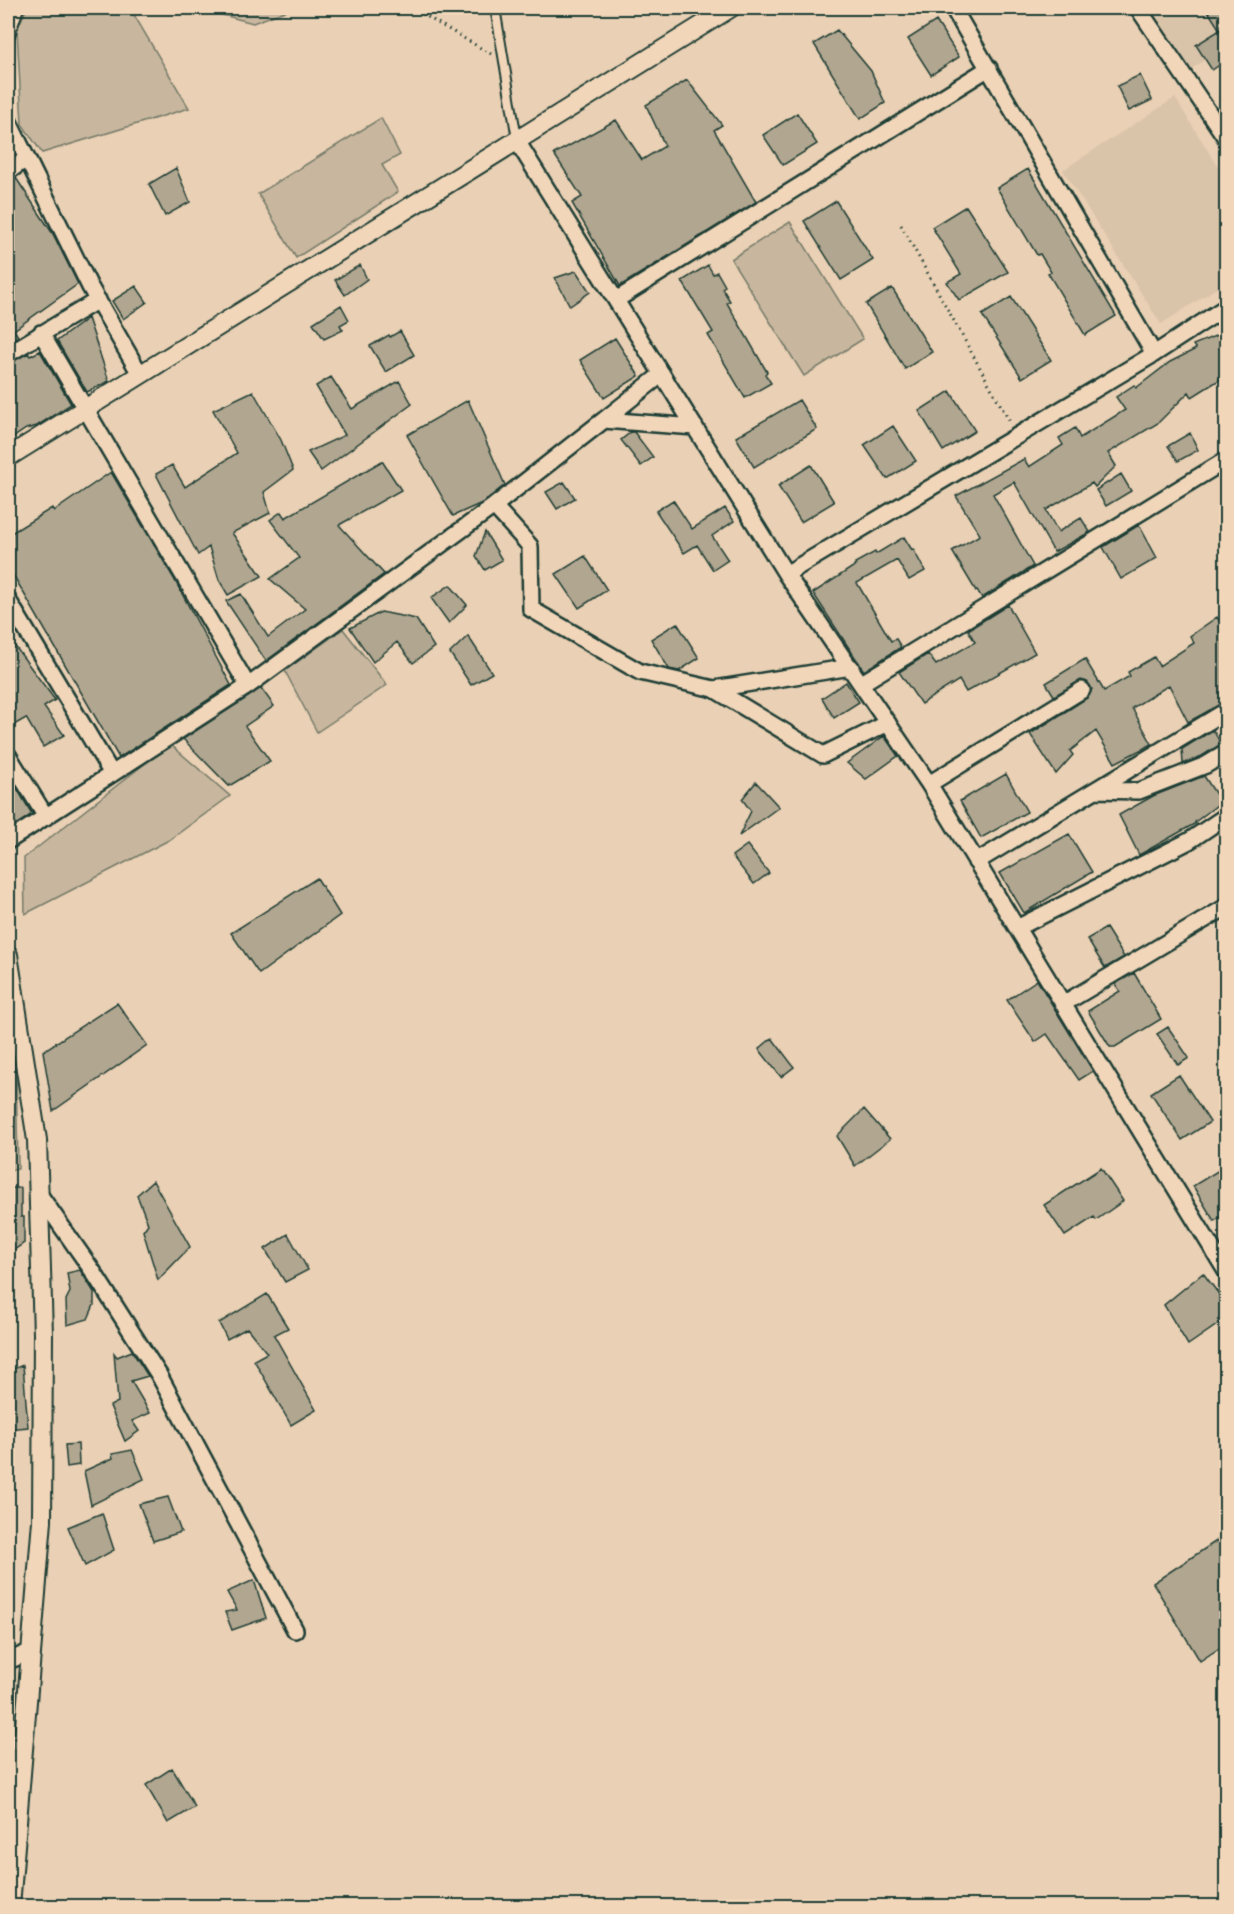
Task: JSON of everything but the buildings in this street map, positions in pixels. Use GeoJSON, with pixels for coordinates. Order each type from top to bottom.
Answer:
{"type":"FeatureCollection","features":[{"type":"Feature","properties":{"kind":"street"},"geometry":{"type":"LineString","coordinates":[[8,457],[730,8]]}},
{"type":"Feature","properties":{"kind":"street"},"geometry":{"type":"LineString","coordinates":[[953,8],[1154,354]]}},
{"type":"Feature","properties":{"kind":"street"},"geometry":{"type":"LineString","coordinates":[[1138,8],[1227,138]]}},
{"type":"Feature","properties":{"kind":"street"},"geometry":{"type":"LineString","coordinates":[[616,300],[989,68]]}},
{"type":"Feature","properties":{"kind":"street"},"geometry":{"type":"LineString","coordinates":[[8,120],[98,300],[140,374]]}},
{"type":"Feature","properties":{"kind":"street"},"geometry":{"type":"LineString","coordinates":[[517,141],[786,574],[929,784],[1227,1271]]}},
{"type":"Feature","properties":{"kind":"street"},"geometry":{"type":"LineString","coordinates":[[8,172],[27,159]]}},
{"type":"Feature","properties":{"kind":"street"},"geometry":{"type":"LineString","coordinates":[[8,354],[98,300]]}},
{"type":"Feature","properties":{"kind":"street"},"geometry":{"type":"LineString","coordinates":[[786,574],[1154,354],[1227,307]]}},
{"type":"Feature","properties":{"kind":"street"},"geometry":{"type":"LineString","coordinates":[[41,333],[248,686]]}},
{"type":"Feature","properties":{"kind":"street"},"geometry":{"type":"LineString","coordinates":[[8,841],[248,686],[494,506],[663,374]]}},
{"type":"Feature","properties":{"kind":"street"},"geometry":{"type":"LineString","coordinates":[[604,420],[695,427]]}},
{"type":"Feature","properties":{"kind":"street"},"geometry":{"type":"LineString","coordinates":[[862,683],[1227,460]]}},
{"type":"Feature","properties":{"kind":"street"},"geometry":{"type":"LineString","coordinates":[[494,506],[530,546],[531,609],[640,672],[714,689],[823,755],[888,723]]}},
{"type":"Feature","properties":{"kind":"street"},"geometry":{"type":"LineString","coordinates":[[8,600],[112,774]]}},
{"type":"Feature","properties":{"kind":"street"},"geometry":{"type":"LineString","coordinates":[[714,689],[851,667]]}},
{"type":"Feature","properties":{"kind":"street"},"geometry":{"type":"LineString","coordinates":[[929,784],[1082,690]]}},
{"type":"Feature","properties":{"kind":"street"},"geometry":{"type":"LineString","coordinates":[[976,862],[1227,711]]}},
{"type":"Feature","properties":{"kind":"street"},"geometry":{"type":"LineString","coordinates":[[1095,790],[1139,791],[1206,765],[1227,753]]}},
{"type":"Feature","properties":{"kind":"street"},"geometry":{"type":"LineString","coordinates":[[8,755],[46,817]]}},
{"type":"Feature","properties":{"kind":"street"},"geometry":{"type":"LineString","coordinates":[[1017,928],[1190,842],[1227,816]]}},
{"type":"Feature","properties":{"kind":"street"},"geometry":{"type":"LineString","coordinates":[[1063,1004],[1227,907]]}},
{"type":"Feature","properties":{"kind":"street"},"geometry":{"type":"LineString","coordinates":[[8,955],[37,1140],[43,1334],[42,1521],[10,1906]]}},
{"type":"Feature","properties":{"kind":"street"},"geometry":{"type":"LineString","coordinates":[[39,1194],[92,1270],[159,1375],[295,1630]]}},
{"type":"Feature","properties":{"kind":"street"},"geometry":{"type":"LineString","coordinates":[[8,1661],[32,1652]]}},
{"type":"Feature","properties":{"kind":"lane"},"geometry":{"type":"LineString","coordinates":[[8,70],[9,38],[19,8]]}},
{"type":"Feature","properties":{"kind":"lane"},"geometry":{"type":"LineString","coordinates":[[495,8],[517,141]]}},
{"type":"Feature","properties":{"kind":"path"},"geometry":{"type":"LineString","coordinates":[[412,8],[499,59]]}},
{"type":"Feature","properties":{"kind":"path"},"geometry":{"type":"LineString","coordinates":[[901,225],[1017,436]]}},
{"type":"Feature","properties":{"kind":"shaded area"},"geometry":{"type":"Polygon","coordinates":[[[27,8],[130,8],[189,108],[42,153],[22,124],[17,29],[27,8]]]}},
{"type":"Feature","properties":{"kind":"shaded area"},"geometry":{"type":"Polygon","coordinates":[[[203,8],[293,8],[253,23],[203,8]]]}},
{"type":"Feature","properties":{"kind":"shaded area"},"geometry":{"type":"Polygon","coordinates":[[[1135,8],[1223,8],[1226,12],[1226,46],[1179,77],[1135,8]]]}},
{"type":"Feature","properties":{"kind":"shaded area"},"geometry":{"type":"Polygon","coordinates":[[[1175,98],[1226,180],[1226,282],[1161,324],[1063,170],[1175,98]]]}},
{"type":"Feature","properties":{"kind":"shaded area"},"geometry":{"type":"Polygon","coordinates":[[[381,118],[400,155],[382,165],[398,192],[296,258],[258,194],[381,118]]]}},
{"type":"Feature","properties":{"kind":"shaded area"},"geometry":{"type":"Polygon","coordinates":[[[790,222],[863,339],[804,376],[731,259],[790,222]]]}},
{"type":"Feature","properties":{"kind":"shaded area"},"geometry":{"type":"Polygon","coordinates":[[[343,629],[387,685],[317,732],[285,671],[343,629]]]}},
{"type":"Feature","properties":{"kind":"shaded area"},"geometry":{"type":"Polygon","coordinates":[[[170,744],[230,796],[169,840],[25,914],[24,858],[170,744]]]}},
{"type":"Feature","properties":{"kind":"shaded area"},"geometry":{"type":"Polygon","coordinates":[[[16,1067],[18,1169],[8,1171],[8,1076],[16,1067]]]}}]}
